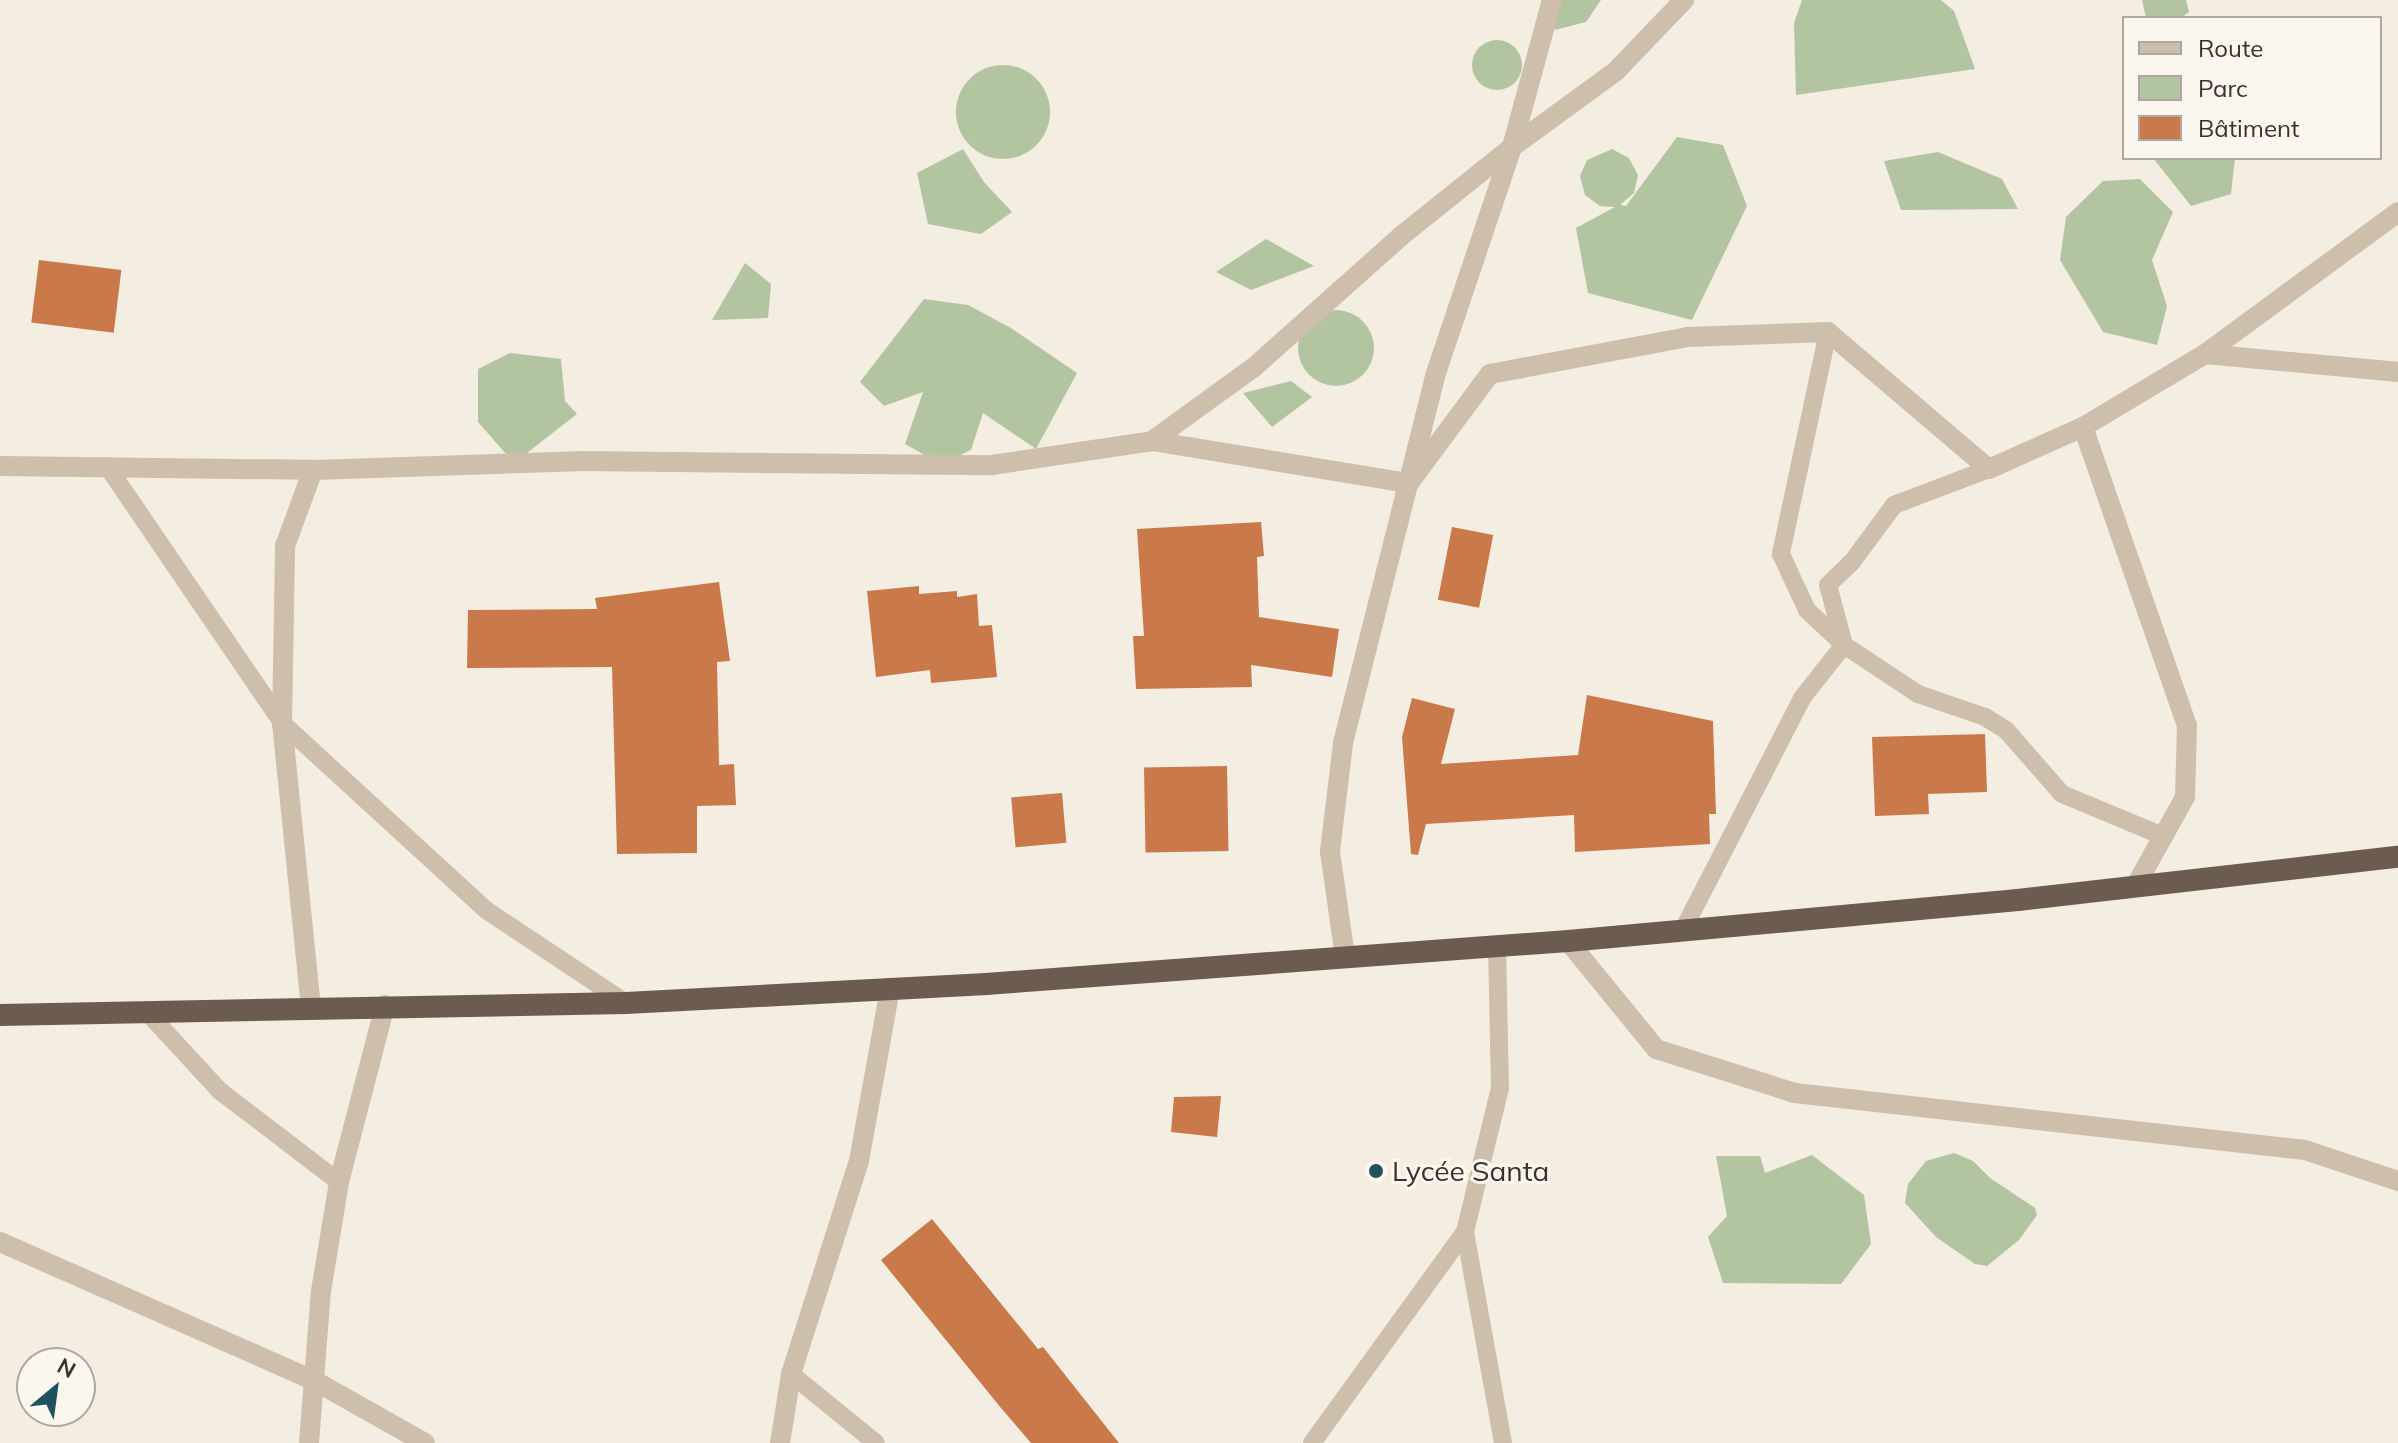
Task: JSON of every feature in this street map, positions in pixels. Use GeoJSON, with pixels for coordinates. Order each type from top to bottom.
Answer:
{"type":"FeatureCollection","features":[{"type":"Feature","properties":{"kind":"highway"},"geometry":{"type":"LineString","coordinates":[[0,1015],[385,1005],[626,1003],[986,984],[1568,941],[2018,900],[2398,857]]}},
{"type":"Feature","properties":{"kind":"street"},"geometry":{"type":"LineString","coordinates":[[1345,957],[1330,851],[1343,743],[1457,303],[1512,147],[1552,0]]}},
{"type":"Feature","properties":{"kind":"street"},"geometry":{"type":"LineString","coordinates":[[1152,441],[1253,368],[1401,236],[1512,147],[1615,72],[1684,0]]}},
{"type":"Feature","properties":{"kind":"street"},"geometry":{"type":"LineString","coordinates":[[1409,483],[1490,374],[1687,337],[1828,332],[1989,469],[2083,427],[2205,354],[2398,212]]}},
{"type":"Feature","properties":{"kind":"street"},"geometry":{"type":"LineString","coordinates":[[2205,354],[2398,372]]}},
{"type":"Feature","properties":{"kind":"street"},"geometry":{"type":"LineString","coordinates":[[2083,427],[2187,725],[2185,797],[2136,885]]}},
{"type":"Feature","properties":{"kind":"street"},"geometry":{"type":"LineString","coordinates":[[0,466],[313,470],[578,461],[992,465],[1152,441],[1409,483]]}},
{"type":"Feature","properties":{"kind":"street"},"geometry":{"type":"LineString","coordinates":[[311,1008],[282,723],[285,546],[313,470]]}},
{"type":"Feature","properties":{"kind":"street"},"geometry":{"type":"LineString","coordinates":[[1568,941],[1656,1049],[1795,1093],[2305,1150],[2398,1181]]}},
{"type":"Feature","properties":{"kind":"street"},"geometry":{"type":"LineString","coordinates":[[780,1443],[791,1374],[859,1161],[890,988]]}},
{"type":"Feature","properties":{"kind":"street"},"geometry":{"type":"LineString","coordinates":[[309,1443],[321,1291],[339,1182],[385,1005]]}},
{"type":"Feature","properties":{"kind":"street"},"geometry":{"type":"LineString","coordinates":[[0,1242],[315,1381],[425,1443]]}},
{"type":"Feature","properties":{"kind":"lane"},"geometry":{"type":"LineString","coordinates":[[1828,332],[1781,554],[1807,610],[1844,645],[1918,694],[1985,717],[2006,730],[2062,794],[2163,836]]}},
{"type":"Feature","properties":{"kind":"lane"},"geometry":{"type":"LineString","coordinates":[[107,466],[282,723],[486,910],[626,1003]]}},
{"type":"Feature","properties":{"kind":"lane"},"geometry":{"type":"LineString","coordinates":[[1844,645],[1828,585],[1852,562],[1894,505],[1989,469]]}},
{"type":"Feature","properties":{"kind":"lane"},"geometry":{"type":"LineString","coordinates":[[1683,930],[1802,698],[1844,645]]}},
{"type":"Feature","properties":{"kind":"lane"},"geometry":{"type":"LineString","coordinates":[[1312,1443],[1329,1425],[1465,1232],[1500,1088],[1497,946]]}},
{"type":"Feature","properties":{"kind":"lane"},"geometry":{"type":"LineString","coordinates":[[147,1012],[220,1091],[339,1182]]}},
{"type":"Feature","properties":{"kind":"lane"},"geometry":{"type":"LineString","coordinates":[[1465,1232],[1503,1443]]}},
{"type":"Feature","properties":{"kind":"lane"},"geometry":{"type":"LineString","coordinates":[[791,1374],[876,1443]]}},
{"type":"Feature","properties":{"kind":"green space"},"geometry":{"type":"Polygon","coordinates":[[[1553,0],[1601,0],[1586,22],[1555,30],[1553,0]]]}},
{"type":"Feature","properties":{"kind":"green space"},"geometry":{"type":"Polygon","coordinates":[[[1802,0],[1941,0],[1954,11],[1975,69],[1796,95],[1794,23],[1802,0]]]}},
{"type":"Feature","properties":{"kind":"green space"},"geometry":{"type":"Polygon","coordinates":[[[2142,0],[2186,0],[2189,12],[2184,16],[2146,16],[2142,0]]]}},
{"type":"Feature","properties":{"kind":"green space"},"geometry":{"type":"Polygon","coordinates":[[[1497,40],[1515,47],[1522,65],[1515,83],[1497,90],[1479,83],[1472,65],[1479,47],[1497,40]]]}},
{"type":"Feature","properties":{"kind":"green space"},"geometry":{"type":"Polygon","coordinates":[[[1003,65],[1021,69],[1036,79],[1046,94],[1050,112],[1046,130],[1036,145],[1021,155],[1003,159],[985,155],[970,145],[960,130],[956,112],[960,94],[970,79],[985,69],[1003,65]]]}},
{"type":"Feature","properties":{"kind":"green space"},"geometry":{"type":"Polygon","coordinates":[[[1677,137],[1723,145],[1747,206],[1692,320],[1588,293],[1576,228],[1615,207],[1600,206],[1585,195],[1580,176],[1587,160],[1612,149],[1629,158],[1638,175],[1634,193],[1620,205],[1626,206],[1677,137]]]}},
{"type":"Feature","properties":{"kind":"green space"},"geometry":{"type":"Polygon","coordinates":[[[963,149],[984,182],[1012,212],[981,234],[928,224],[917,173],[963,149]]]}},
{"type":"Feature","properties":{"kind":"green space"},"geometry":{"type":"Polygon","coordinates":[[[1938,152],[2002,179],[2018,209],[1901,210],[1884,161],[1938,152]]]}},
{"type":"Feature","properties":{"kind":"green space"},"geometry":{"type":"Polygon","coordinates":[[[2155,160],[2235,160],[2231,194],[2191,206],[2155,160]]]}},
{"type":"Feature","properties":{"kind":"green space"},"geometry":{"type":"Polygon","coordinates":[[[2140,179],[2173,212],[2152,260],[2167,306],[2157,345],[2103,332],[2060,260],[2066,217],[2103,181],[2140,179]]]}},
{"type":"Feature","properties":{"kind":"green space"},"geometry":{"type":"Polygon","coordinates":[[[1266,239],[1314,266],[1251,290],[1216,272],[1266,239]]]}},
{"type":"Feature","properties":{"kind":"green space"},"geometry":{"type":"Polygon","coordinates":[[[745,263],[771,284],[768,318],[712,320],[745,263]]]}},
{"type":"Feature","properties":{"kind":"green space"},"geometry":{"type":"Polygon","coordinates":[[[924,299],[968,305],[1011,328],[1077,373],[1036,449],[983,413],[971,450],[941,464],[905,444],[923,392],[884,406],[860,382],[924,299]]]}},
{"type":"Feature","properties":{"kind":"green space"},"geometry":{"type":"Polygon","coordinates":[[[1336,310],[1351,313],[1363,321],[1371,333],[1374,348],[1371,363],[1363,375],[1351,383],[1336,386],[1321,383],[1309,375],[1301,363],[1298,348],[1301,333],[1309,321],[1321,313],[1336,310]]]}},
{"type":"Feature","properties":{"kind":"green space"},"geometry":{"type":"Polygon","coordinates":[[[510,353],[561,359],[565,401],[577,414],[514,463],[478,422],[478,369],[510,353]]]}},
{"type":"Feature","properties":{"kind":"green space"},"geometry":{"type":"Polygon","coordinates":[[[1291,381],[1312,397],[1272,427],[1243,393],[1291,381]]]}},
{"type":"Feature","properties":{"kind":"green space"},"geometry":{"type":"Polygon","coordinates":[[[1954,1153],[1973,1161],[1990,1178],[2035,1208],[2037,1215],[2019,1240],[1987,1266],[1975,1264],[1936,1237],[1905,1203],[1908,1184],[1926,1161],[1954,1153]]]}},
{"type":"Feature","properties":{"kind":"green space"},"geometry":{"type":"Polygon","coordinates":[[[1812,1155],[1864,1195],[1871,1244],[1841,1284],[1723,1283],[1708,1237],[1727,1216],[1716,1156],[1760,1156],[1765,1173],[1812,1155]]]}},
{"type":"Feature","properties":{"kind":"building"},"geometry":{"type":"Polygon","coordinates":[[[39,260],[121,270],[114,333],[31,323],[39,260]]]}},
{"type":"Feature","properties":{"kind":"building"},"geometry":{"type":"Polygon","coordinates":[[[1261,522],[1264,556],[1257,557],[1259,617],[1339,629],[1332,677],[1251,665],[1252,687],[1136,689],[1133,636],[1144,636],[1137,529],[1261,522]]]}},
{"type":"Feature","properties":{"kind":"building"},"geometry":{"type":"Polygon","coordinates":[[[1452,527],[1493,535],[1479,608],[1438,600],[1452,527]]]}},
{"type":"Feature","properties":{"kind":"building"},"geometry":{"type":"Polygon","coordinates":[[[719,582],[730,661],[717,662],[719,765],[734,764],[736,805],[697,806],[697,853],[617,854],[612,667],[467,668],[468,610],[597,609],[595,598],[719,582]]]}},
{"type":"Feature","properties":{"kind":"building"},"geometry":{"type":"Polygon","coordinates":[[[919,586],[919,594],[957,591],[957,597],[977,594],[979,626],[992,625],[997,677],[931,683],[930,670],[876,677],[867,591],[919,586]]]}},
{"type":"Feature","properties":{"kind":"building"},"geometry":{"type":"Polygon","coordinates":[[[1587,695],[1713,721],[1716,814],[1709,814],[1710,844],[1575,852],[1574,815],[1426,824],[1418,855],[1411,854],[1402,737],[1412,698],[1455,709],[1441,764],[1578,755],[1587,695]]]}},
{"type":"Feature","properties":{"kind":"building"},"geometry":{"type":"Polygon","coordinates":[[[1985,734],[1987,792],[1928,794],[1929,814],[1875,816],[1872,737],[1985,734]]]}},
{"type":"Feature","properties":{"kind":"building"},"geometry":{"type":"Polygon","coordinates":[[[1227,766],[1228,851],[1145,852],[1144,767],[1227,766]]]}},
{"type":"Feature","properties":{"kind":"building"},"geometry":{"type":"Polygon","coordinates":[[[1062,793],[1066,843],[1016,847],[1011,797],[1062,793]]]}},
{"type":"Feature","properties":{"kind":"building"},"geometry":{"type":"Polygon","coordinates":[[[1221,1096],[1217,1137],[1171,1132],[1174,1097],[1221,1096]]]}},
{"type":"Feature","properties":{"kind":"building"},"geometry":{"type":"Polygon","coordinates":[[[932,1219],[1038,1349],[1043,1347],[1119,1443],[1031,1443],[1001,1408],[881,1260],[932,1219]]]}},
{"type":"Feature","properties":{"kind":"place","name":"Lycée Santa"},"geometry":{"type":"Point","coordinates":[1376,1171]}}]}
